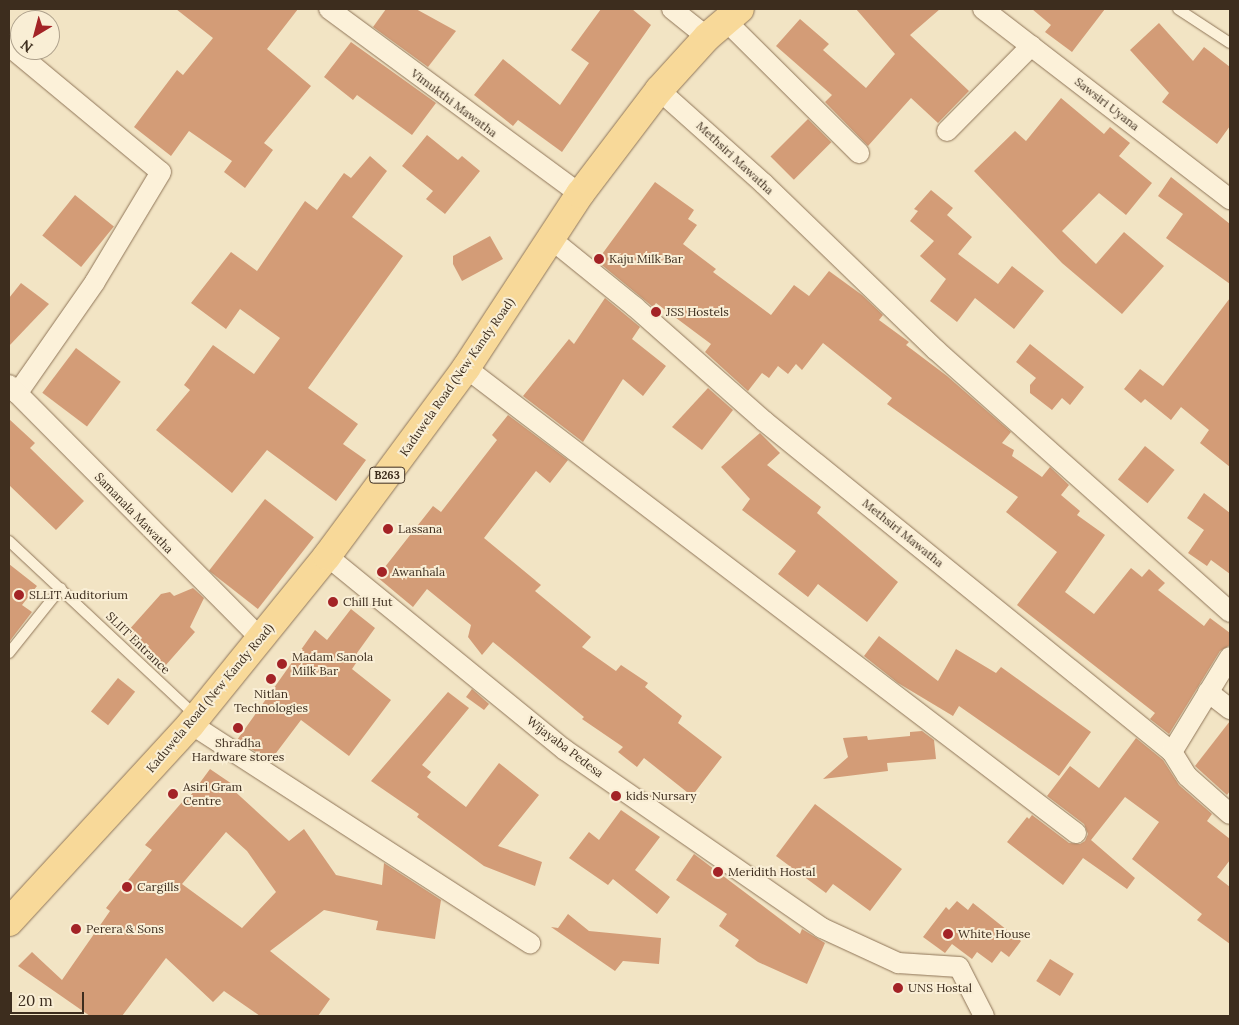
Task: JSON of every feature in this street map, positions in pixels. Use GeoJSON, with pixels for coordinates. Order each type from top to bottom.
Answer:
{"type":"FeatureCollection","features":[{"type":"Feature","properties":{"kind":"main road","name":"Kaduwela Road (New Kandy Road)"},"geometry":{"type":"LineString","coordinates":[[9,922],[194,720],[327,556],[466,368],[580,194],[659,90],[724,22]]}},
{"type":"Feature","properties":{"kind":"street","name":"Vimukthi Mawatha"},"geometry":{"type":"LineString","coordinates":[[329,9],[580,194]]}},
{"type":"Feature","properties":{"kind":"street"},"geometry":{"type":"LineString","coordinates":[[672,9],[724,22],[859,153]]}},
{"type":"Feature","properties":{"kind":"street","name":"Sawsiri Uyana"},"geometry":{"type":"LineString","coordinates":[[983,9],[1230,199]]}},
{"type":"Feature","properties":{"kind":"street"},"geometry":{"type":"LineString","coordinates":[[9,46],[161,172],[95,282],[13,390]]}},
{"type":"Feature","properties":{"kind":"street"},"geometry":{"type":"LineString","coordinates":[[947,131],[1031,46]]}},
{"type":"Feature","properties":{"kind":"street","name":"Methsiri Mawatha"},"geometry":{"type":"LineString","coordinates":[[659,90],[764,184],[936,350],[1230,612]]}},
{"type":"Feature","properties":{"kind":"street","name":"Methsiri Mawatha"},"geometry":{"type":"LineString","coordinates":[[551,240],[635,307],[764,421],[1172,752],[1187,776],[1230,814]]}},
{"type":"Feature","properties":{"kind":"street"},"geometry":{"type":"LineString","coordinates":[[466,368],[1076,833]]}},
{"type":"Feature","properties":{"kind":"street","name":"Samanala Mawatha"},"geometry":{"type":"LineString","coordinates":[[13,390],[261,639]]}},
{"type":"Feature","properties":{"kind":"street","name":"Wijayaba Pedesa"},"geometry":{"type":"LineString","coordinates":[[327,556],[565,750],[822,928],[898,964],[959,967],[984,1016]]}},
{"type":"Feature","properties":{"kind":"street"},"geometry":{"type":"LineString","coordinates":[[1172,752],[1230,657]]}},
{"type":"Feature","properties":{"kind":"street"},"geometry":{"type":"LineString","coordinates":[[1208,692],[1230,709]]}},
{"type":"Feature","properties":{"kind":"street"},"geometry":{"type":"LineString","coordinates":[[194,720],[530,942]]}},
{"type":"Feature","properties":{"kind":"lane"},"geometry":{"type":"LineString","coordinates":[[1178,9],[1230,44]]}},
{"type":"Feature","properties":{"kind":"lane","name":"SLIIT Entrance"},"geometry":{"type":"LineString","coordinates":[[9,541],[61,588],[194,720]]}},
{"type":"Feature","properties":{"kind":"lane"},"geometry":{"type":"LineString","coordinates":[[9,653],[61,588]]}},
{"type":"Feature","properties":{"kind":"building"},"geometry":{"type":"Polygon","coordinates":[[[176,9],[298,9],[267,49],[311,86],[264,143],[273,150],[245,188],[224,172],[232,161],[189,131],[171,156],[134,127],[177,70],[183,75],[213,38],[176,9]]]}},
{"type":"Feature","properties":{"kind":"building"},"geometry":{"type":"Polygon","coordinates":[[[386,9],[416,9],[456,31],[428,67],[373,27],[386,9]]]}},
{"type":"Feature","properties":{"kind":"building"},"geometry":{"type":"Polygon","coordinates":[[[601,9],[632,9],[651,25],[562,152],[518,120],[513,126],[474,95],[503,59],[560,105],[589,63],[571,50],[601,9]]]}},
{"type":"Feature","properties":{"kind":"building"},"geometry":{"type":"Polygon","coordinates":[[[856,9],[940,9],[910,35],[969,91],[938,123],[911,98],[868,146],[825,102],[832,95],[776,46],[800,19],[829,44],[823,50],[866,88],[895,54],[856,9]]]}},
{"type":"Feature","properties":{"kind":"building"},"geometry":{"type":"Polygon","coordinates":[[[1032,9],[1105,9],[1072,52],[1045,32],[1051,25],[1032,9]]]}},
{"type":"Feature","properties":{"kind":"building"},"geometry":{"type":"Polygon","coordinates":[[[1159,23],[1193,61],[1204,47],[1230,67],[1230,126],[1217,144],[1162,102],[1169,93],[1130,50],[1159,23]]]}},
{"type":"Feature","properties":{"kind":"building"},"geometry":{"type":"Polygon","coordinates":[[[351,42],[436,103],[412,135],[357,95],[353,100],[324,77],[351,42]]]}},
{"type":"Feature","properties":{"kind":"building"},"geometry":{"type":"Polygon","coordinates":[[[1061,98],[1104,134],[1110,127],[1130,143],[1119,156],[1152,183],[1126,215],[1099,193],[1062,231],[1096,264],[1124,232],[1164,266],[1122,314],[1062,263],[974,171],[1015,131],[1026,141],[1061,98]]]}},
{"type":"Feature","properties":{"kind":"building"},"geometry":{"type":"Polygon","coordinates":[[[808,119],[831,142],[794,180],[771,156],[808,119]]]}},
{"type":"Feature","properties":{"kind":"building"},"geometry":{"type":"Polygon","coordinates":[[[427,135],[458,160],[462,156],[480,171],[445,214],[426,199],[433,191],[402,166],[427,135]]]}},
{"type":"Feature","properties":{"kind":"building"},"geometry":{"type":"Polygon","coordinates":[[[370,156],[387,171],[352,217],[403,256],[308,388],[358,424],[343,444],[366,460],[336,501],[267,450],[232,493],[156,430],[190,390],[184,385],[213,345],[254,374],[280,338],[240,309],[226,329],[191,303],[231,252],[257,271],[305,201],[317,210],[344,173],[351,178],[370,156]]]}},
{"type":"Feature","properties":{"kind":"building"},"geometry":{"type":"Polygon","coordinates":[[[1171,177],[1230,224],[1230,284],[1166,238],[1183,214],[1158,196],[1171,177]]]}},
{"type":"Feature","properties":{"kind":"building"},"geometry":{"type":"Polygon","coordinates":[[[655,182],[694,210],[688,219],[697,225],[683,244],[716,269],[713,272],[771,315],[794,285],[809,296],[829,271],[862,295],[883,315],[879,320],[909,342],[906,345],[947,376],[1011,432],[1002,443],[1014,450],[1012,456],[1042,477],[1050,467],[1069,485],[1061,495],[1080,511],[1077,515],[1105,535],[1065,592],[1094,614],[1131,568],[1142,577],[1149,569],[1165,583],[1158,590],[1204,626],[1210,618],[1230,633],[1230,645],[1220,651],[1169,734],[1150,719],[1155,713],[1017,605],[1057,552],[1006,512],[1018,497],[887,404],[892,398],[823,343],[802,370],[796,364],[788,374],[778,366],[769,378],[762,373],[748,391],[705,352],[711,344],[656,303],[653,307],[597,261],[655,182]]]}},
{"type":"Feature","properties":{"kind":"building"},"geometry":{"type":"Polygon","coordinates":[[[931,190],[953,208],[947,215],[972,237],[958,254],[998,284],[1012,266],[1044,291],[1014,329],[975,298],[957,322],[930,301],[946,279],[920,256],[934,241],[910,221],[918,211],[914,209],[931,190]]]}},
{"type":"Feature","properties":{"kind":"building"},"geometry":{"type":"Polygon","coordinates":[[[75,195],[114,226],[81,267],[42,235],[75,195]]]}},
{"type":"Feature","properties":{"kind":"building"},"geometry":{"type":"Polygon","coordinates":[[[490,236],[503,259],[462,281],[453,264],[453,256],[490,236]]]}},
{"type":"Feature","properties":{"kind":"building"},"geometry":{"type":"Polygon","coordinates":[[[21,283],[49,304],[9,346],[9,298],[21,283]]]}},
{"type":"Feature","properties":{"kind":"building"},"geometry":{"type":"Polygon","coordinates":[[[605,298],[640,327],[632,339],[666,366],[643,396],[623,379],[583,442],[523,396],[569,339],[574,344],[605,298]]]}},
{"type":"Feature","properties":{"kind":"building"},"geometry":{"type":"Polygon","coordinates":[[[1230,298],[1230,467],[1200,443],[1209,430],[1181,407],[1171,420],[1145,399],[1141,403],[1124,389],[1140,369],[1163,386],[1230,298]]]}},
{"type":"Feature","properties":{"kind":"building"},"geometry":{"type":"Polygon","coordinates":[[[1030,344],[1084,387],[1070,405],[1062,398],[1052,410],[1030,393],[1030,385],[1036,378],[1016,362],[1030,344]]]}},
{"type":"Feature","properties":{"kind":"building"},"geometry":{"type":"Polygon","coordinates":[[[76,348],[121,382],[87,426],[42,393],[76,348]]]}},
{"type":"Feature","properties":{"kind":"building"},"geometry":{"type":"Polygon","coordinates":[[[708,388],[733,410],[702,450],[672,427],[708,388]]]}},
{"type":"Feature","properties":{"kind":"building"},"geometry":{"type":"Polygon","coordinates":[[[508,415],[568,460],[550,483],[536,471],[484,538],[541,585],[535,591],[591,637],[582,647],[616,671],[621,665],[648,683],[645,687],[682,716],[678,723],[722,757],[692,796],[644,758],[637,767],[618,752],[623,747],[582,719],[584,717],[493,642],[482,655],[468,637],[471,625],[427,589],[413,607],[377,577],[433,506],[441,512],[497,440],[492,435],[508,415]]]}},
{"type":"Feature","properties":{"kind":"building"},"geometry":{"type":"Polygon","coordinates":[[[9,419],[35,443],[30,448],[84,501],[56,530],[9,485],[9,419]]]}},
{"type":"Feature","properties":{"kind":"building"},"geometry":{"type":"Polygon","coordinates":[[[760,433],[780,453],[767,465],[821,507],[817,513],[898,582],[867,622],[818,584],[808,597],[778,574],[796,551],[742,510],[750,499],[721,467],[760,433]]]}},
{"type":"Feature","properties":{"kind":"building"},"geometry":{"type":"Polygon","coordinates":[[[1145,446],[1175,470],[1147,503],[1118,479],[1145,446]]]}},
{"type":"Feature","properties":{"kind":"building"},"geometry":{"type":"Polygon","coordinates":[[[1204,493],[1230,513],[1230,574],[1211,560],[1207,566],[1188,553],[1204,530],[1187,518],[1204,493]]]}},
{"type":"Feature","properties":{"kind":"building"},"geometry":{"type":"Polygon","coordinates":[[[265,499],[314,537],[258,609],[209,571],[265,499]]]}},
{"type":"Feature","properties":{"kind":"building","name":"SLLIT Auditorium"},"geometry":{"type":"Polygon","coordinates":[[[9,564],[37,586],[22,605],[32,612],[9,642],[9,564]]]}},
{"type":"Feature","properties":{"kind":"building"},"geometry":{"type":"Polygon","coordinates":[[[193,588],[204,598],[190,627],[195,632],[165,666],[127,632],[161,594],[170,592],[174,596],[193,588]]]}},
{"type":"Feature","properties":{"kind":"building"},"geometry":{"type":"Polygon","coordinates":[[[351,609],[375,628],[352,660],[356,663],[352,669],[391,700],[349,756],[301,720],[270,761],[237,740],[315,630],[327,640],[351,609]]]}},
{"type":"Feature","properties":{"kind":"building"},"geometry":{"type":"Polygon","coordinates":[[[879,636],[938,681],[956,649],[996,673],[1001,667],[1091,732],[1059,776],[959,706],[953,716],[898,683],[864,656],[879,636]]]}},
{"type":"Feature","properties":{"kind":"building"},"geometry":{"type":"Polygon","coordinates":[[[118,678],[135,692],[108,725],[91,711],[118,678]]]}},
{"type":"Feature","properties":{"kind":"building"},"geometry":{"type":"Polygon","coordinates":[[[472,689],[489,704],[484,710],[466,697],[472,689]]]}},
{"type":"Feature","properties":{"kind":"building"},"geometry":{"type":"Polygon","coordinates":[[[448,692],[469,708],[422,765],[431,772],[427,777],[466,807],[499,763],[539,795],[498,846],[542,862],[535,886],[484,866],[417,817],[419,814],[371,781],[448,692]]]}},
{"type":"Feature","properties":{"kind":"building"},"geometry":{"type":"Polygon","coordinates":[[[1230,721],[1230,791],[1227,795],[1195,766],[1230,721]]]}},
{"type":"Feature","properties":{"kind":"building"},"geometry":{"type":"Polygon","coordinates":[[[922,731],[934,740],[936,759],[887,763],[888,771],[823,779],[848,757],[843,738],[867,736],[868,740],[910,736],[910,732],[922,731]]]}},
{"type":"Feature","properties":{"kind":"building"},"geometry":{"type":"Polygon","coordinates":[[[1136,738],[1163,760],[1179,785],[1212,814],[1207,821],[1230,839],[1230,860],[1217,877],[1230,887],[1230,944],[1197,920],[1202,914],[1132,859],[1159,822],[1125,797],[1091,840],[1135,878],[1127,889],[1083,858],[1063,885],[1007,842],[1027,817],[1029,819],[1032,815],[1069,843],[1080,844],[1085,841],[1088,834],[1084,824],[1047,796],[1070,766],[1099,788],[1136,738]]]}},
{"type":"Feature","properties":{"kind":"building"},"geometry":{"type":"Polygon","coordinates":[[[210,769],[232,784],[230,787],[289,841],[304,829],[336,875],[382,885],[384,863],[441,900],[435,939],[376,930],[378,921],[324,910],[270,951],[330,999],[318,1016],[260,1016],[224,991],[213,1002],[166,958],[122,1016],[90,1016],[18,966],[32,952],[62,980],[110,911],[106,908],[152,850],[145,845],[183,801],[185,803],[210,769]],[[226,832],[182,884],[242,928],[276,892],[247,851],[226,832]]]}},
{"type":"Feature","properties":{"kind":"building"},"geometry":{"type":"Polygon","coordinates":[[[815,804],[902,869],[870,911],[833,884],[826,893],[776,856],[815,804]]]}},
{"type":"Feature","properties":{"kind":"building"},"geometry":{"type":"Polygon","coordinates":[[[621,810],[660,837],[635,870],[670,897],[657,914],[613,879],[608,885],[569,858],[589,832],[599,840],[621,810]]]}},
{"type":"Feature","properties":{"kind":"building"},"geometry":{"type":"Polygon","coordinates":[[[694,854],[800,934],[802,929],[825,943],[807,984],[758,962],[735,946],[739,940],[719,926],[727,914],[676,880],[694,854]]]}},
{"type":"Feature","properties":{"kind":"building"},"geometry":{"type":"Polygon","coordinates":[[[957,901],[968,910],[973,903],[1021,941],[1009,957],[1001,951],[992,963],[977,952],[972,959],[952,944],[945,953],[923,937],[946,907],[949,910],[957,901]]]}},
{"type":"Feature","properties":{"kind":"building"},"geometry":{"type":"Polygon","coordinates":[[[568,914],[589,931],[661,938],[659,964],[623,961],[615,971],[551,927],[558,928],[568,914]]]}},
{"type":"Feature","properties":{"kind":"building"},"geometry":{"type":"Polygon","coordinates":[[[1050,959],[1074,974],[1060,996],[1036,981],[1050,959]]]}},
{"type":"Feature","properties":{"kind":"place","name":"Kaju Milk Bar"},"geometry":{"type":"Point","coordinates":[599,259]}},
{"type":"Feature","properties":{"kind":"place","name":"JSS Hostels"},"geometry":{"type":"Point","coordinates":[656,312]}},
{"type":"Feature","properties":{"kind":"place","name":"Lassana"},"geometry":{"type":"Point","coordinates":[388,529]}},
{"type":"Feature","properties":{"kind":"place","name":"Awanhala"},"geometry":{"type":"Point","coordinates":[382,572]}},
{"type":"Feature","properties":{"kind":"place","name":"SLLIT Auditorium"},"geometry":{"type":"Point","coordinates":[19,595]}},
{"type":"Feature","properties":{"kind":"place","name":"Chill Hut"},"geometry":{"type":"Point","coordinates":[333,602]}},
{"type":"Feature","properties":{"kind":"place","name":"Madam Sanola Milk Bar"},"geometry":{"type":"Point","coordinates":[282,664]}},
{"type":"Feature","properties":{"kind":"place","name":"Nitlan Technologies"},"geometry":{"type":"Point","coordinates":[271,679]}},
{"type":"Feature","properties":{"kind":"place","name":"Shradha Hardware stores"},"geometry":{"type":"Point","coordinates":[238,728]}},
{"type":"Feature","properties":{"kind":"place","name":"Asiri Gram Centre"},"geometry":{"type":"Point","coordinates":[173,794]}},
{"type":"Feature","properties":{"kind":"place","name":"kids Nursary"},"geometry":{"type":"Point","coordinates":[616,796]}},
{"type":"Feature","properties":{"kind":"place","name":"Meridith Hostal"},"geometry":{"type":"Point","coordinates":[718,872]}},
{"type":"Feature","properties":{"kind":"place","name":"Cargills"},"geometry":{"type":"Point","coordinates":[127,887]}},
{"type":"Feature","properties":{"kind":"place","name":"Perera & Sons"},"geometry":{"type":"Point","coordinates":[76,929]}},
{"type":"Feature","properties":{"kind":"place","name":"White House"},"geometry":{"type":"Point","coordinates":[948,934]}},
{"type":"Feature","properties":{"kind":"place","name":"UNS Hostal"},"geometry":{"type":"Point","coordinates":[898,988]}}]}
